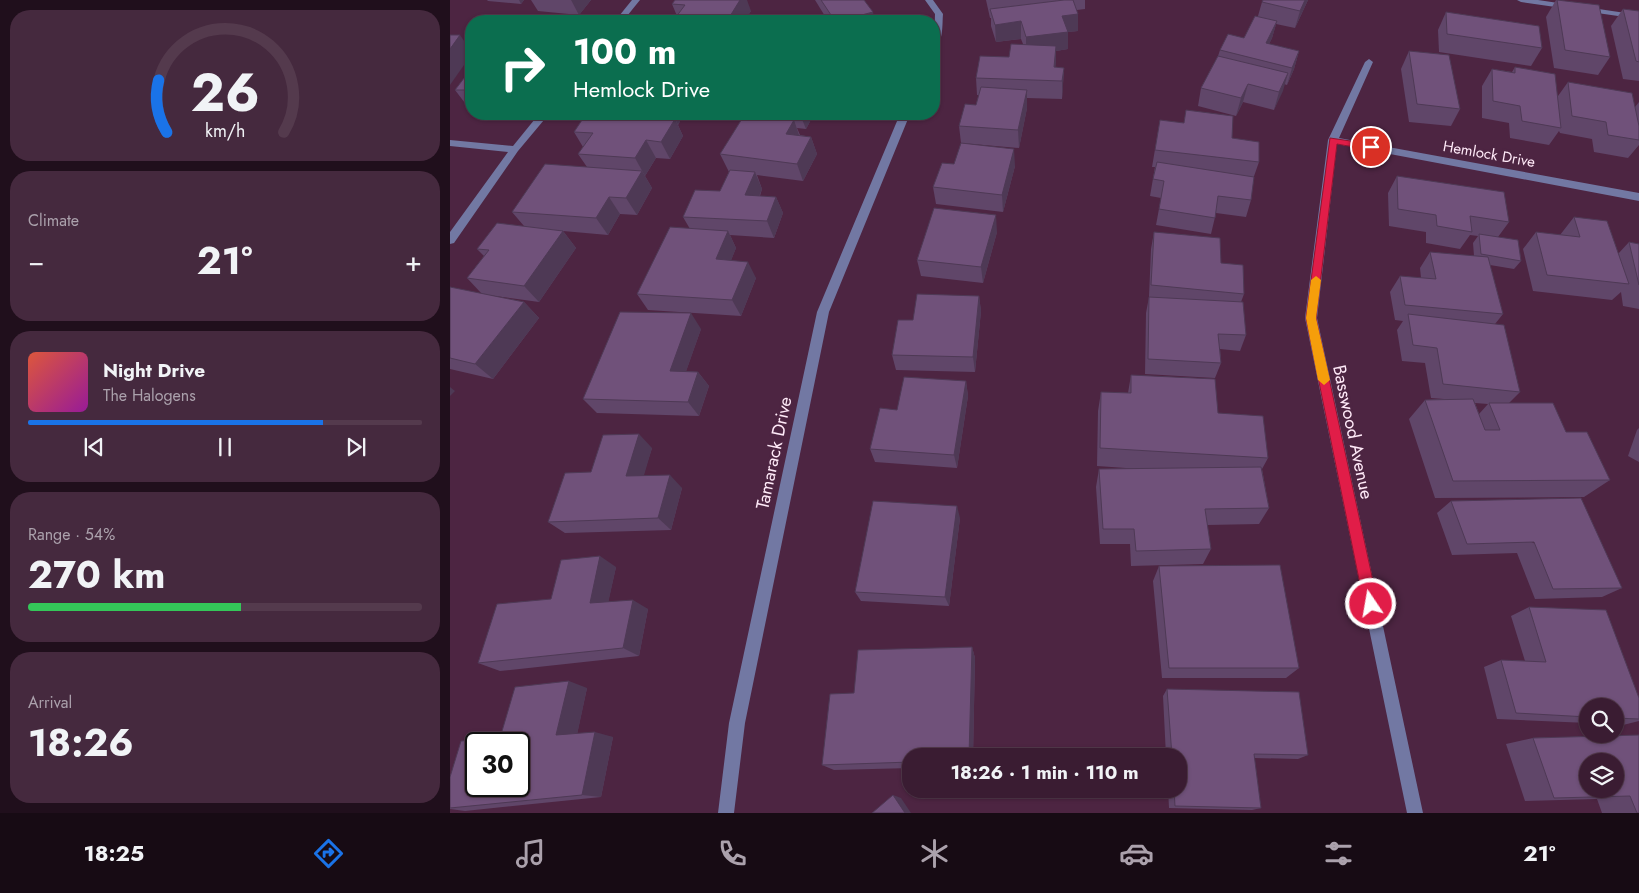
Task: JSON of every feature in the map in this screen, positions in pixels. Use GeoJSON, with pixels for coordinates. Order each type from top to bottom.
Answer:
{"type":"FeatureCollection","features":[{"type":"Feature","properties":{"kind":"street"},"geometry":{"type":"LineString","coordinates":[[624,15],[636,0]]}},
{"type":"Feature","properties":{"kind":"street"},"geometry":{"type":"LineString","coordinates":[[929,0],[939,15]]}},
{"type":"Feature","properties":{"kind":"street"},"geometry":{"type":"LineString","coordinates":[[1521,0],[1639,17]]}},
{"type":"Feature","properties":{"kind":"street","name":"Basswood Avenue"},"geometry":{"type":"LineString","coordinates":[[1370,62],[1333,140],[1311,318],[1415,813]]}},
{"type":"Feature","properties":{"kind":"street"},"geometry":{"type":"LineString","coordinates":[[450,240],[539,120]]}},
{"type":"Feature","properties":{"kind":"street","name":"Tamarack Drive"},"geometry":{"type":"LineString","coordinates":[[726,813],[737,723],[823,312],[903,120]]}},
{"type":"Feature","properties":{"kind":"street","name":"Hemlock Drive"},"geometry":{"type":"LineString","coordinates":[[1333,140],[1639,196]]}},
{"type":"Feature","properties":{"kind":"street"},"geometry":{"type":"LineString","coordinates":[[450,143],[516,149]]}},
{"type":"Feature","properties":{"kind":"building"},"geometry":{"type":"Polygon","coordinates":[[[675,0],[740,0],[731,15],[678,15],[685,5],[672,4],[675,0]]]}},
{"type":"Feature","properties":{"kind":"building"},"geometry":{"type":"Polygon","coordinates":[[[821,0],[864,0],[873,12],[862,15],[831,15],[821,0]]]}},
{"type":"Feature","properties":{"kind":"building"},"geometry":{"type":"Polygon","coordinates":[[[1073,0],[1078,14],[1062,16],[1068,32],[1026,37],[1021,21],[995,25],[990,9],[1073,0]]]}},
{"type":"Feature","properties":{"kind":"building"},"geometry":{"type":"Polygon","coordinates":[[[1263,0],[1305,0],[1300,11],[1262,2],[1263,0]]]}},
{"type":"Feature","properties":{"kind":"building"},"geometry":{"type":"Polygon","coordinates":[[[1557,0],[1599,5],[1610,57],[1565,50],[1557,0]]]}},
{"type":"Feature","properties":{"kind":"building"},"geometry":{"type":"Polygon","coordinates":[[[1623,9],[1639,11],[1639,62],[1636,61],[1623,9]]]}},
{"type":"Feature","properties":{"kind":"building"},"geometry":{"type":"Polygon","coordinates":[[[1446,12],[1539,26],[1542,48],[1447,34],[1446,12]]]}},
{"type":"Feature","properties":{"kind":"building"},"geometry":{"type":"Polygon","coordinates":[[[1255,16],[1277,21],[1266,43],[1299,51],[1292,68],[1220,50],[1228,34],[1244,38],[1255,16]]]}},
{"type":"Feature","properties":{"kind":"building"},"geometry":{"type":"Polygon","coordinates":[[[450,35],[460,35],[450,49],[450,35]]]}},
{"type":"Feature","properties":{"kind":"building"},"geometry":{"type":"Polygon","coordinates":[[[1011,44],[1056,46],[1054,67],[1064,68],[1062,81],[976,78],[980,56],[1009,57],[1011,44]]]}},
{"type":"Feature","properties":{"kind":"building"},"geometry":{"type":"Polygon","coordinates":[[[1409,51],[1449,55],[1460,109],[1417,104],[1409,51]]]}},
{"type":"Feature","properties":{"kind":"building"},"geometry":{"type":"Polygon","coordinates":[[[1218,56],[1288,73],[1279,92],[1248,84],[1241,98],[1201,88],[1218,56]]]}},
{"type":"Feature","properties":{"kind":"building"},"geometry":{"type":"Polygon","coordinates":[[[1515,67],[1555,74],[1561,128],[1522,121],[1520,106],[1493,101],[1492,69],[1515,73],[1515,67]]]}},
{"type":"Feature","properties":{"kind":"building"},"geometry":{"type":"Polygon","coordinates":[[[465,77],[465,90],[455,90],[465,77]]]}},
{"type":"Feature","properties":{"kind":"building"},"geometry":{"type":"Polygon","coordinates":[[[1568,82],[1632,93],[1639,126],[1639,140],[1608,135],[1606,122],[1572,116],[1568,82]]]}},
{"type":"Feature","properties":{"kind":"building"},"geometry":{"type":"Polygon","coordinates":[[[981,87],[1027,90],[1018,130],[959,126],[965,104],[976,105],[981,87]]]}},
{"type":"Feature","properties":{"kind":"building"},"geometry":{"type":"Polygon","coordinates":[[[1186,110],[1233,116],[1232,138],[1259,142],[1259,162],[1155,150],[1160,120],[1184,123],[1186,110]]]}},
{"type":"Feature","properties":{"kind":"building"},"geometry":{"type":"Polygon","coordinates":[[[582,120],[674,120],[661,142],[646,140],[635,158],[578,154],[593,133],[574,132],[582,120]]]}},
{"type":"Feature","properties":{"kind":"building"},"geometry":{"type":"Polygon","coordinates":[[[741,120],[794,120],[786,134],[811,137],[797,164],[720,154],[741,120]]]}},
{"type":"Feature","properties":{"kind":"building"},"geometry":{"type":"Polygon","coordinates":[[[961,143],[1014,149],[1002,195],[933,187],[942,163],[954,164],[961,143]]]}},
{"type":"Feature","properties":{"kind":"building"},"geometry":{"type":"Polygon","coordinates":[[[1157,162],[1254,177],[1251,200],[1218,196],[1215,218],[1159,209],[1164,181],[1153,179],[1157,162]]]}},
{"type":"Feature","properties":{"kind":"building"},"geometry":{"type":"Polygon","coordinates":[[[545,164],[642,171],[626,198],[609,197],[596,218],[512,212],[545,164]]]}},
{"type":"Feature","properties":{"kind":"building"},"geometry":{"type":"Polygon","coordinates":[[[730,170],[755,172],[745,195],[776,197],[767,221],[683,217],[695,190],[720,191],[730,170]]]}},
{"type":"Feature","properties":{"kind":"building"},"geometry":{"type":"Polygon","coordinates":[[[1397,176],[1504,192],[1509,222],[1470,216],[1472,232],[1437,226],[1436,215],[1398,209],[1397,176]]]}},
{"type":"Feature","properties":{"kind":"building"},"geometry":{"type":"Polygon","coordinates":[[[934,208],[996,215],[981,267],[917,260],[934,208]]]}},
{"type":"Feature","properties":{"kind":"building"},"geometry":{"type":"Polygon","coordinates":[[[1574,217],[1607,221],[1629,284],[1547,275],[1536,232],[1580,237],[1574,217]]]}},
{"type":"Feature","properties":{"kind":"building"},"geometry":{"type":"Polygon","coordinates":[[[497,223],[563,231],[524,286],[467,278],[489,250],[477,249],[497,223]]]}},
{"type":"Feature","properties":{"kind":"building"},"geometry":{"type":"Polygon","coordinates":[[[670,227],[728,231],[716,259],[748,262],[732,300],[637,294],[670,227]]]}},
{"type":"Feature","properties":{"kind":"building"},"geometry":{"type":"Polygon","coordinates":[[[1154,232],[1220,238],[1221,263],[1243,265],[1244,294],[1151,285],[1154,232]]]}},
{"type":"Feature","properties":{"kind":"building"},"geometry":{"type":"Polygon","coordinates":[[[1479,234],[1518,240],[1521,261],[1481,254],[1479,234]]]}},
{"type":"Feature","properties":{"kind":"building"},"geometry":{"type":"Polygon","coordinates":[[[1629,242],[1639,244],[1639,285],[1629,242]]]}},
{"type":"Feature","properties":{"kind":"building"},"geometry":{"type":"Polygon","coordinates":[[[1430,252],[1488,257],[1503,314],[1405,305],[1400,276],[1436,279],[1430,252]]]}},
{"type":"Feature","properties":{"kind":"building"},"geometry":{"type":"Polygon","coordinates":[[[450,287],[524,302],[475,364],[450,358],[450,287]]]}},
{"type":"Feature","properties":{"kind":"building"},"geometry":{"type":"Polygon","coordinates":[[[917,294],[979,296],[973,357],[892,355],[898,320],[913,320],[917,294]]]}},
{"type":"Feature","properties":{"kind":"building"},"geometry":{"type":"Polygon","coordinates":[[[1149,297],[1243,302],[1246,335],[1218,334],[1221,363],[1148,359],[1149,297]]]}},
{"type":"Feature","properties":{"kind":"building"},"geometry":{"type":"Polygon","coordinates":[[[620,312],[691,313],[670,371],[698,372],[688,402],[583,399],[620,312]]]}},
{"type":"Feature","properties":{"kind":"building"},"geometry":{"type":"Polygon","coordinates":[[[1408,314],[1504,325],[1520,392],[1443,384],[1437,348],[1413,345],[1408,314]]]}},
{"type":"Feature","properties":{"kind":"building"},"geometry":{"type":"Polygon","coordinates":[[[1131,375],[1215,379],[1218,413],[1263,416],[1268,458],[1100,448],[1101,392],[1131,393],[1131,375]]]}},
{"type":"Feature","properties":{"kind":"building"},"geometry":{"type":"Polygon","coordinates":[[[904,377],[966,381],[954,455],[870,449],[880,408],[897,410],[904,377]]]}},
{"type":"Feature","properties":{"kind":"building"},"geometry":{"type":"Polygon","coordinates":[[[1473,399],[1485,430],[1500,430],[1489,403],[1553,403],[1566,432],[1587,432],[1610,480],[1453,481],[1425,400],[1473,399]]]}},
{"type":"Feature","properties":{"kind":"building"},"geometry":{"type":"Polygon","coordinates":[[[639,434],[626,476],[670,475],[658,518],[548,522],[565,473],[591,472],[603,435],[639,434]]]}},
{"type":"Feature","properties":{"kind":"building"},"geometry":{"type":"Polygon","coordinates":[[[1261,467],[1269,508],[1205,509],[1211,549],[1136,551],[1134,529],[1103,529],[1099,469],[1261,467]]]}},
{"type":"Feature","properties":{"kind":"building"},"geometry":{"type":"Polygon","coordinates":[[[1581,498],[1622,588],[1553,589],[1534,542],[1467,544],[1451,501],[1581,498]]]}},
{"type":"Feature","properties":{"kind":"building"},"geometry":{"type":"Polygon","coordinates":[[[873,501],[957,506],[945,597],[855,592],[873,501]]]}},
{"type":"Feature","properties":{"kind":"building"},"geometry":{"type":"Polygon","coordinates":[[[600,556],[590,603],[633,600],[623,648],[478,663],[497,604],[551,599],[561,560],[600,556]]]}},
{"type":"Feature","properties":{"kind":"building"},"geometry":{"type":"Polygon","coordinates":[[[1280,565],[1299,668],[1169,668],[1159,566],[1280,565]]]}},
{"type":"Feature","properties":{"kind":"building"},"geometry":{"type":"Polygon","coordinates":[[[1529,607],[1606,610],[1639,698],[1639,719],[1624,718],[1624,698],[1579,698],[1579,716],[1516,713],[1501,660],[1546,662],[1529,607]]]}},
{"type":"Feature","properties":{"kind":"building"},"geometry":{"type":"Polygon","coordinates":[[[972,647],[969,748],[902,748],[902,762],[822,765],[830,694],[854,693],[858,650],[972,647]]]}},
{"type":"Feature","properties":{"kind":"building"},"geometry":{"type":"Polygon","coordinates":[[[569,681],[556,735],[595,732],[582,795],[450,808],[450,777],[461,741],[465,741],[465,797],[530,797],[530,732],[502,732],[515,687],[569,681]]]}},
{"type":"Feature","properties":{"kind":"building"},"geometry":{"type":"Polygon","coordinates":[[[1167,689],[1299,692],[1308,755],[1254,754],[1261,808],[1175,806],[1175,798],[1187,798],[1187,748],[1171,748],[1167,689]]]}},
{"type":"Feature","properties":{"kind":"building"},"geometry":{"type":"Polygon","coordinates":[[[1624,735],[1639,735],[1639,813],[1637,813],[1630,796],[1624,796],[1624,753],[1579,753],[1579,797],[1554,798],[1533,738],[1579,737],[1579,743],[1624,743],[1624,735]]]}},
{"type":"Feature","properties":{"kind":"building"},"geometry":{"type":"Polygon","coordinates":[[[893,795],[905,813],[872,813],[893,795]]]}},
{"type":"Feature","properties":{"kind":"slow traffic"},"geometry":{"type":"LineString","coordinates":[[1316,280],[1311,318],[1324,380]]}},
{"type":"Feature","properties":{"kind":"route"},"geometry":{"type":"LineString","coordinates":[[1371,147],[1333,140],[1311,318],[1371,604]]}}]}
